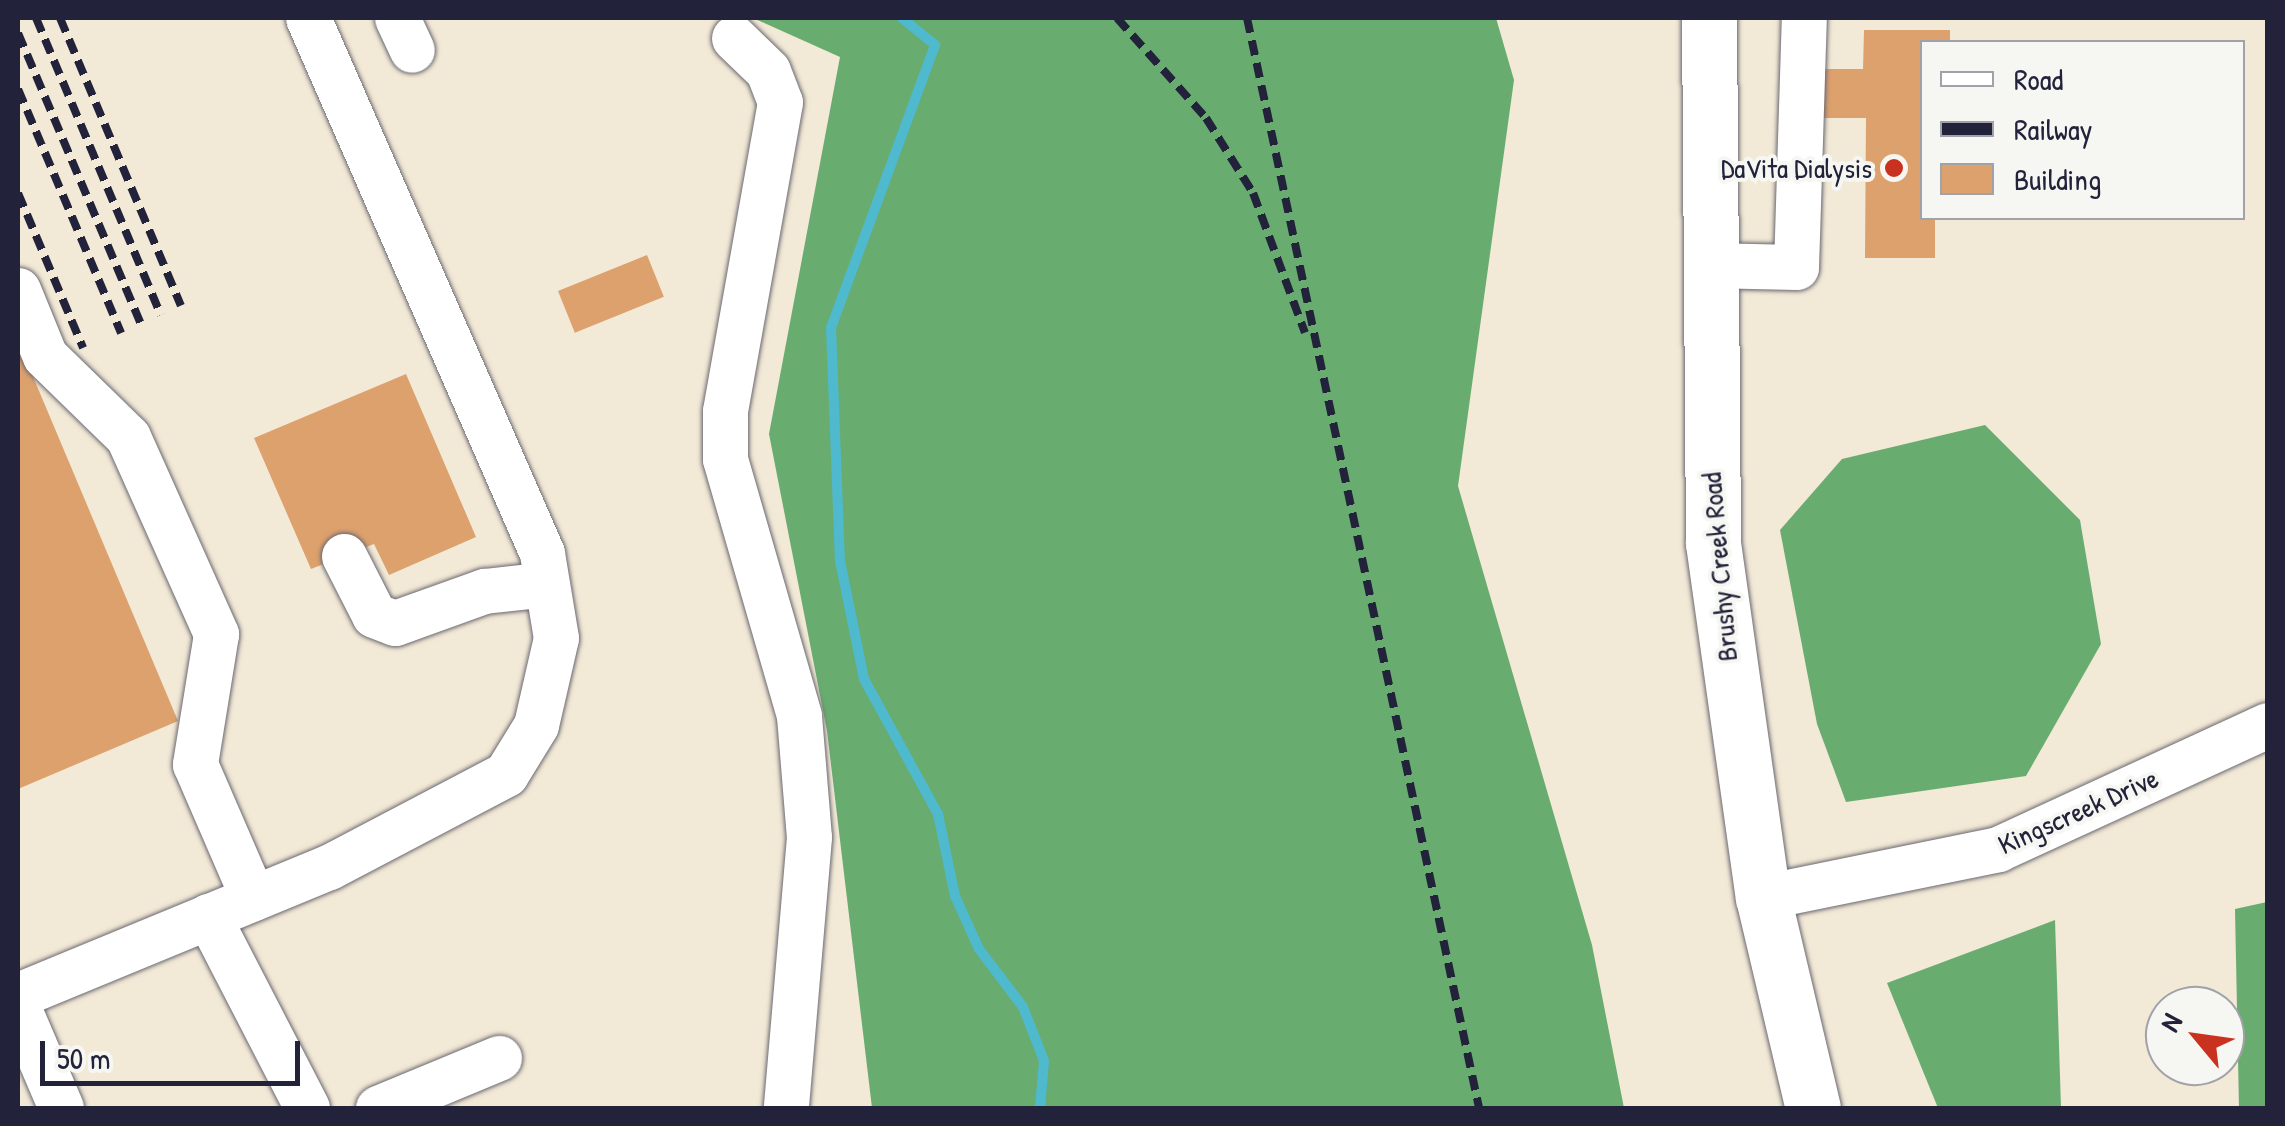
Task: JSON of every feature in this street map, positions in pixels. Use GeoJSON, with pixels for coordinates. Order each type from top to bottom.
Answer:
{"type":"FeatureCollection","features":[{"type":"Feature","properties":{"kind":"main road","name":"Brushy Creek Road"},"geometry":{"type":"LineString","coordinates":[[1709,18],[1713,543],[1763,897],[1813,1108]]}},
{"type":"Feature","properties":{"kind":"street"},"geometry":{"type":"LineString","coordinates":[[18,995],[253,898],[506,774],[536,725],[556,638],[542,553],[308,18]]}},
{"type":"Feature","properties":{"kind":"street"},"geometry":{"type":"LineString","coordinates":[[1708,266],[1796,267],[1804,18]]}},
{"type":"Feature","properties":{"kind":"street"},"geometry":{"type":"LineString","coordinates":[[734,38],[768,71],[780,102],[725,412],[725,460],[799,716],[810,837],[786,1108]]}},
{"type":"Feature","properties":{"kind":"street"},"geometry":{"type":"LineString","coordinates":[[18,290],[45,356],[128,437],[216,634],[195,764],[253,898]]}},
{"type":"Feature","properties":{"kind":"street"},"geometry":{"type":"LineString","coordinates":[[344,556],[374,615],[395,624],[484,591],[547,584]]}},
{"type":"Feature","properties":{"kind":"street","name":"Kingscreek Drive"},"geometry":{"type":"LineString","coordinates":[[1763,897],[1998,849],[2268,724]]}},
{"type":"Feature","properties":{"kind":"street"},"geometry":{"type":"LineString","coordinates":[[208,916],[306,1108]]}},
{"type":"Feature","properties":{"kind":"street"},"geometry":{"type":"LineString","coordinates":[[18,1007],[61,1108]]}},
{"type":"Feature","properties":{"kind":"street"},"geometry":{"type":"LineString","coordinates":[[378,1108],[499,1058]]}},
{"type":"Feature","properties":{"kind":"green space"},"geometry":{"type":"Polygon","coordinates":[[[753,18],[1496,18],[1514,80],[1458,486],[1592,945],[1624,1108],[872,1108],[827,731],[769,434],[840,57],[753,18]]]}},
{"type":"Feature","properties":{"kind":"green space"},"geometry":{"type":"Polygon","coordinates":[[[1985,425],[2080,520],[2101,644],[2026,776],[1846,802],[1817,724],[1780,530],[1842,459],[1985,425]]]}},
{"type":"Feature","properties":{"kind":"green space"},"geometry":{"type":"Polygon","coordinates":[[[2267,902],[2267,1108],[2239,1108],[2239,1086],[2245,1086],[2245,986],[2237,986],[2235,909],[2267,902]]]}},
{"type":"Feature","properties":{"kind":"green space"},"geometry":{"type":"Polygon","coordinates":[[[2055,920],[2061,1108],[1938,1108],[1887,983],[2055,920]]]}},
{"type":"Feature","properties":{"kind":"building","name":"DaVita Dialysis"},"geometry":{"type":"Polygon","coordinates":[[[1864,30],[1950,30],[1950,40],[1920,40],[1920,220],[1935,220],[1935,258],[1865,258],[1866,118],[1818,118],[1818,69],[1863,69],[1864,30]]]}},
{"type":"Feature","properties":{"kind":"building"},"geometry":{"type":"Polygon","coordinates":[[[647,255],[664,297],[575,333],[558,291],[647,255]]]}},
{"type":"Feature","properties":{"kind":"building"},"geometry":{"type":"Polygon","coordinates":[[[18,341],[178,721],[18,789],[18,341]]]}},
{"type":"Feature","properties":{"kind":"building"},"geometry":{"type":"Polygon","coordinates":[[[406,374],[476,537],[389,575],[374,544],[311,569],[254,438],[406,374]]]}},
{"type":"Feature","properties":{"kind":"waterway"},"geometry":{"type":"LineString","coordinates":[[902,18],[935,45],[831,328],[840,561],[864,679],[938,814],[955,896],[979,949],[1023,1007],[1044,1061],[1040,1108]]}},
{"type":"Feature","properties":{"kind":"railway"},"geometry":{"type":"LineString","coordinates":[[36,18],[161,315]]}},
{"type":"Feature","properties":{"kind":"railway"},"geometry":{"type":"LineString","coordinates":[[60,18],[181,306]]}},
{"type":"Feature","properties":{"kind":"railway"},"geometry":{"type":"LineString","coordinates":[[1117,18],[1206,118],[1253,193],[1305,333]]}},
{"type":"Feature","properties":{"kind":"railway"},"geometry":{"type":"LineString","coordinates":[[1247,18],[1479,1108]]}},
{"type":"Feature","properties":{"kind":"railway"},"geometry":{"type":"LineString","coordinates":[[18,33],[141,324]]}},
{"type":"Feature","properties":{"kind":"railway"},"geometry":{"type":"LineString","coordinates":[[18,89],[121,333]]}},
{"type":"Feature","properties":{"kind":"railway"},"geometry":{"type":"LineString","coordinates":[[18,193],[83,348]]}},
{"type":"Feature","properties":{"kind":"place","name":"DaVita Dialysis"},"geometry":{"type":"Point","coordinates":[1894,168]}}]}
